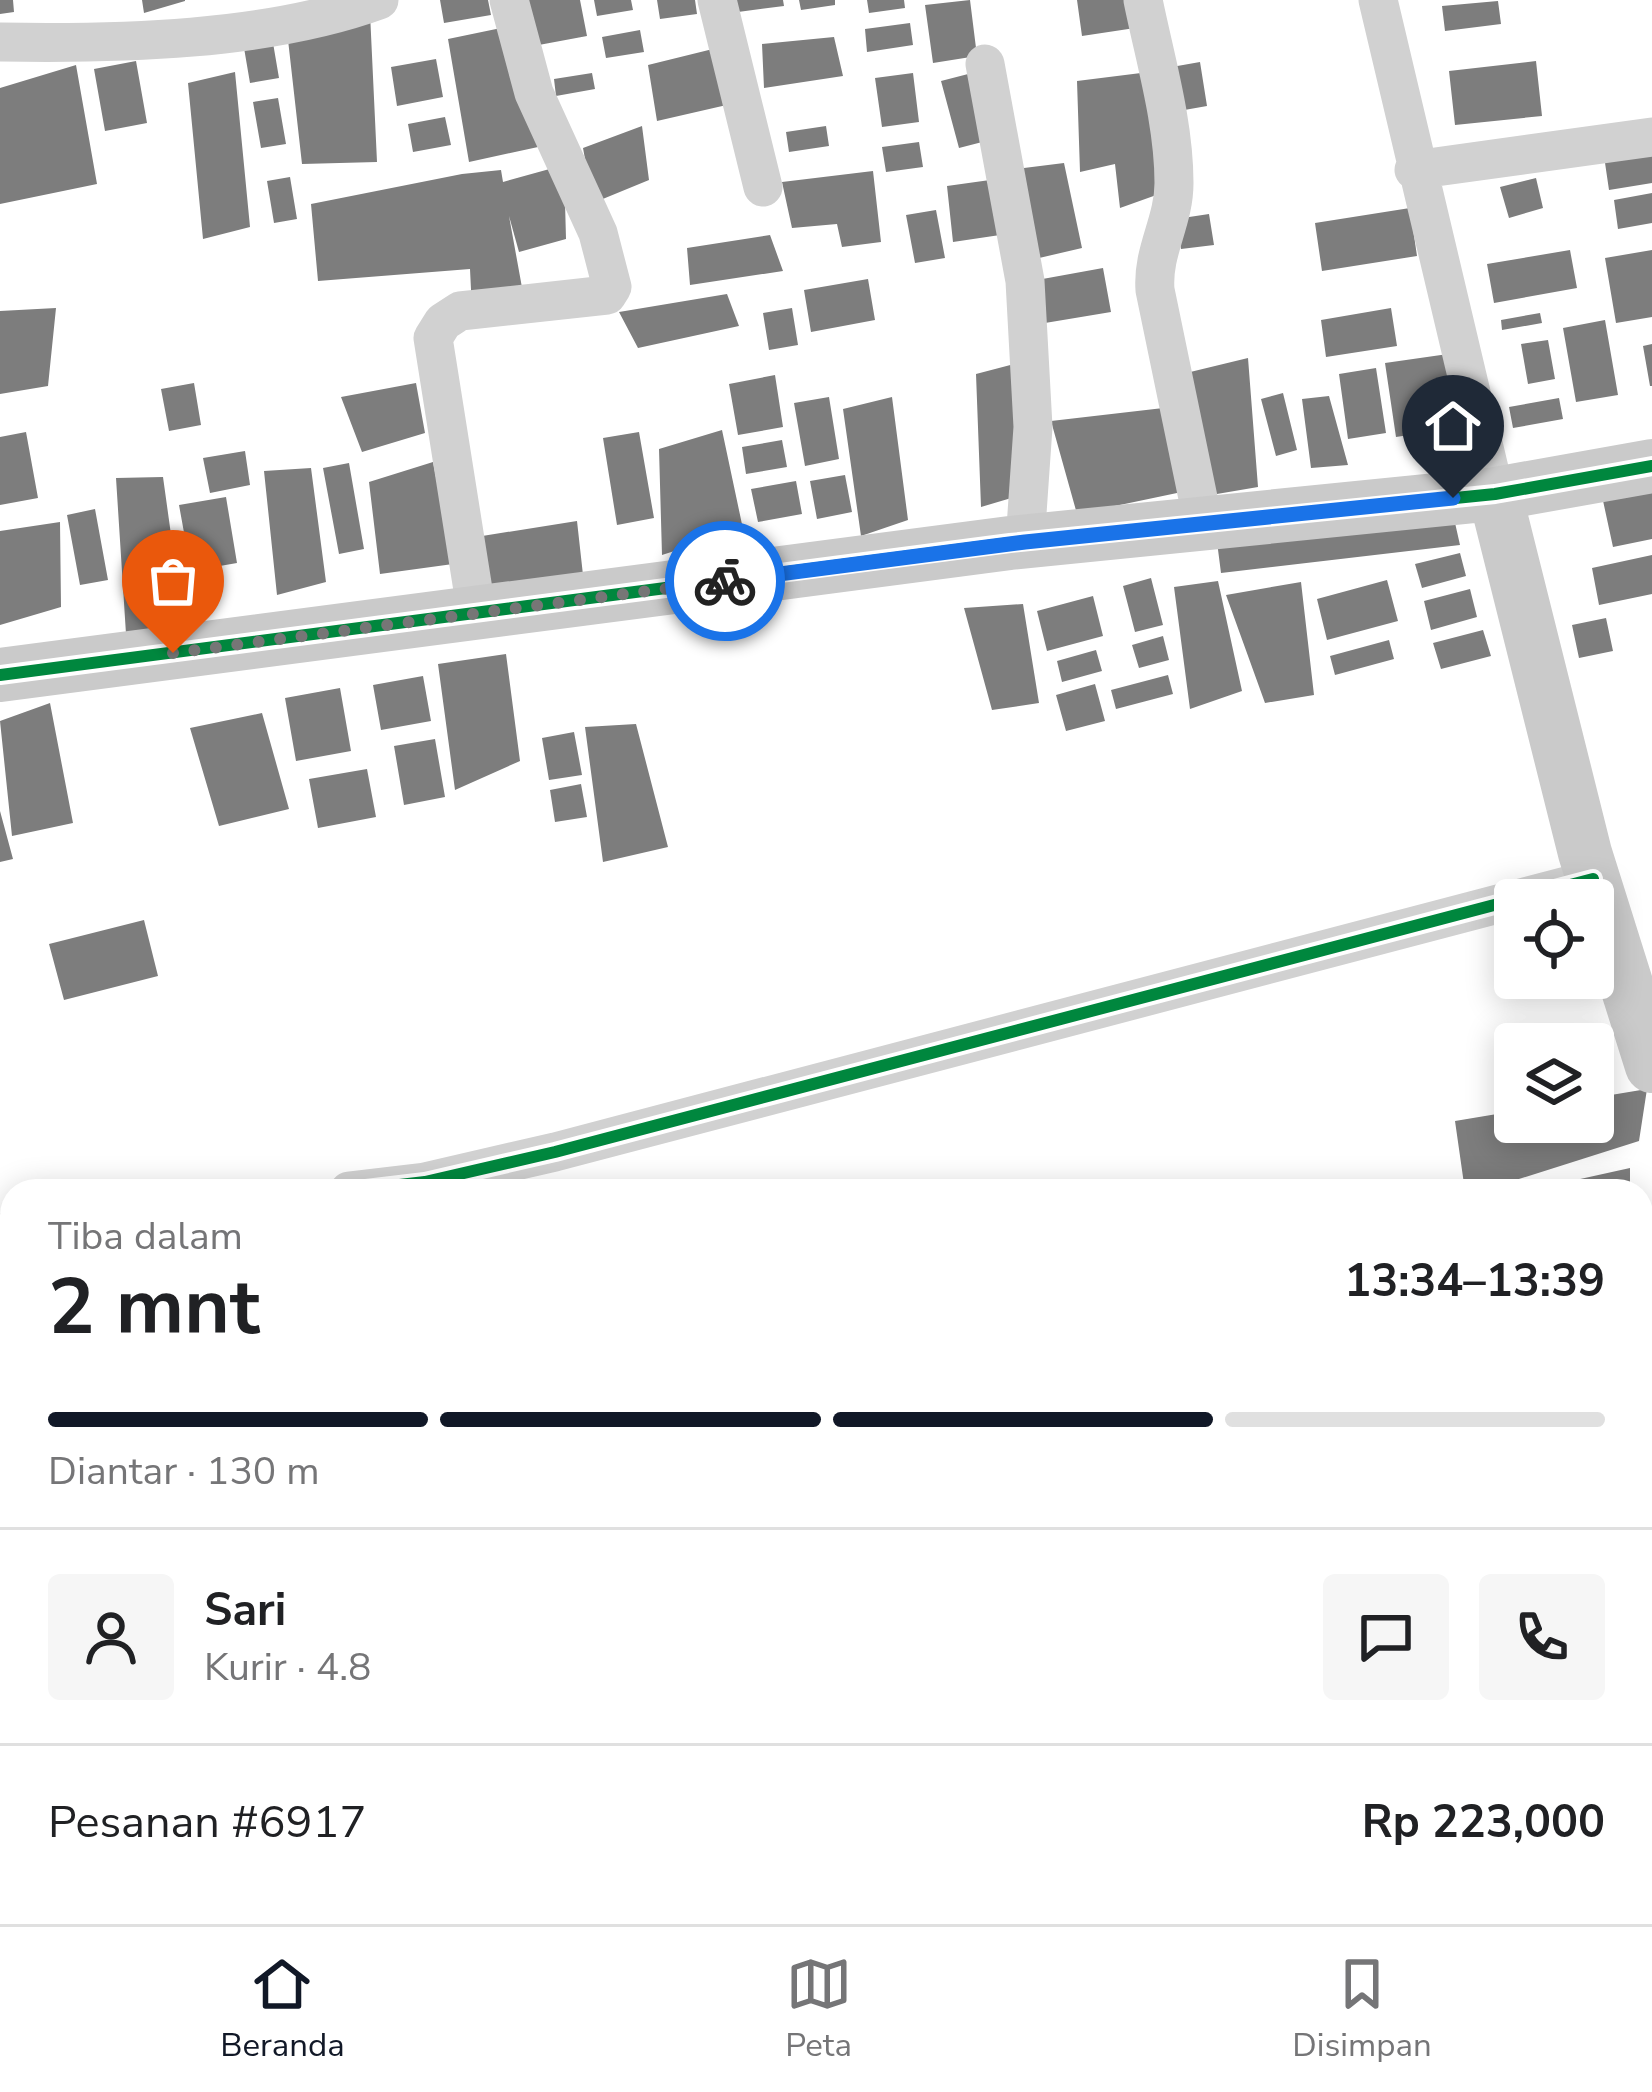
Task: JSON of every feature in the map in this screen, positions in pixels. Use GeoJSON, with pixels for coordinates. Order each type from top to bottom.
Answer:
{"type":"FeatureCollection","features":[{"type":"Feature","properties":{"kind":"street"},"geometry":{"type":"LineString","coordinates":[[0,42],[139,40],[273,25],[379,0]]}},
{"type":"Feature","properties":{"kind":"street"},"geometry":{"type":"LineString","coordinates":[[477,615],[433,338],[443,322],[460,311],[607,296],[612,286],[598,233],[535,92],[509,0]]}},
{"type":"Feature","properties":{"kind":"street"},"geometry":{"type":"LineString","coordinates":[[718,0],[764,187]]}},
{"type":"Feature","properties":{"kind":"street"},"geometry":{"type":"LineString","coordinates":[[1143,0],[1174,182],[1170,221],[1153,264],[1155,290],[1203,522]]}},
{"type":"Feature","properties":{"kind":"street"},"geometry":{"type":"LineString","coordinates":[[1378,0],[1414,170],[1593,879]]}},
{"type":"Feature","properties":{"kind":"street"},"geometry":{"type":"LineString","coordinates":[[985,64],[1025,280],[1033,427],[1025,542]]}},
{"type":"Feature","properties":{"kind":"street"},"geometry":{"type":"LineString","coordinates":[[1414,170],[1652,137]]}},
{"type":"Feature","properties":{"kind":"street"},"geometry":{"type":"LineString","coordinates":[[0,675],[1025,542],[1495,494],[1652,466]]}},
{"type":"Feature","properties":{"kind":"street"},"geometry":{"type":"LineString","coordinates":[[438,1179],[1494,905]]}},
{"type":"Feature","properties":{"kind":"street"},"geometry":{"type":"LineString","coordinates":[[1614,946],[1652,1066]]}},
{"type":"Feature","properties":{"kind":"building"},"geometry":{"type":"Polygon","coordinates":[[[0,0],[13,0],[14,12],[0,14],[0,0]]]}},
{"type":"Feature","properties":{"kind":"building"},"geometry":{"type":"Polygon","coordinates":[[[142,0],[185,0],[185,1],[144,13],[142,0]]]}},
{"type":"Feature","properties":{"kind":"building"},"geometry":{"type":"Polygon","coordinates":[[[440,0],[488,0],[491,15],[444,23],[440,0]]]}},
{"type":"Feature","properties":{"kind":"building"},"geometry":{"type":"Polygon","coordinates":[[[520,0],[580,0],[587,36],[528,47],[520,0]]]}},
{"type":"Feature","properties":{"kind":"building"},"geometry":{"type":"Polygon","coordinates":[[[594,0],[631,0],[633,10],[597,16],[594,0]]]}},
{"type":"Feature","properties":{"kind":"building"},"geometry":{"type":"Polygon","coordinates":[[[657,0],[695,0],[697,14],[660,19],[657,0]]]}},
{"type":"Feature","properties":{"kind":"building"},"geometry":{"type":"Polygon","coordinates":[[[736,0],[783,0],[784,6],[738,12],[736,0]]]}},
{"type":"Feature","properties":{"kind":"building"},"geometry":{"type":"Polygon","coordinates":[[[799,0],[835,0],[835,5],[801,10],[799,0]]]}},
{"type":"Feature","properties":{"kind":"building"},"geometry":{"type":"Polygon","coordinates":[[[867,0],[904,0],[905,8],[869,13],[867,0]]]}},
{"type":"Feature","properties":{"kind":"building"},"geometry":{"type":"Polygon","coordinates":[[[970,0],[977,56],[933,63],[925,5],[970,0]]]}},
{"type":"Feature","properties":{"kind":"building"},"geometry":{"type":"Polygon","coordinates":[[[1077,0],[1131,0],[1135,28],[1082,36],[1077,0]]]}},
{"type":"Feature","properties":{"kind":"building"},"geometry":{"type":"Polygon","coordinates":[[[1498,1],[1501,24],[1445,31],[1442,6],[1498,1]]]}},
{"type":"Feature","properties":{"kind":"building"},"geometry":{"type":"Polygon","coordinates":[[[370,13],[377,162],[302,164],[286,22],[370,13]]]}},
{"type":"Feature","properties":{"kind":"building"},"geometry":{"type":"Polygon","coordinates":[[[910,23],[913,45],[867,52],[865,29],[910,23]]]}},
{"type":"Feature","properties":{"kind":"building"},"geometry":{"type":"Polygon","coordinates":[[[501,28],[538,147],[469,162],[448,39],[501,28]]]}},
{"type":"Feature","properties":{"kind":"building"},"geometry":{"type":"Polygon","coordinates":[[[640,30],[644,52],[606,58],[602,37],[640,30]]]}},
{"type":"Feature","properties":{"kind":"building"},"geometry":{"type":"Polygon","coordinates":[[[272,37],[279,78],[250,83],[243,42],[272,37]]]}},
{"type":"Feature","properties":{"kind":"building"},"geometry":{"type":"Polygon","coordinates":[[[834,37],[843,76],[764,88],[762,44],[834,37]]]}},
{"type":"Feature","properties":{"kind":"building"},"geometry":{"type":"Polygon","coordinates":[[[729,45],[731,104],[657,121],[648,65],[729,45]]]}},
{"type":"Feature","properties":{"kind":"building"},"geometry":{"type":"Polygon","coordinates":[[[436,59],[443,97],[397,106],[391,67],[436,59]]]}},
{"type":"Feature","properties":{"kind":"building"},"geometry":{"type":"Polygon","coordinates":[[[136,61],[147,123],[105,131],[94,69],[136,61]]]}},
{"type":"Feature","properties":{"kind":"building"},"geometry":{"type":"Polygon","coordinates":[[[1536,61],[1542,116],[1455,125],[1449,71],[1536,61]]]}},
{"type":"Feature","properties":{"kind":"building"},"geometry":{"type":"Polygon","coordinates":[[[1200,62],[1207,106],[1173,112],[1166,68],[1200,62]]]}},
{"type":"Feature","properties":{"kind":"building"},"geometry":{"type":"Polygon","coordinates":[[[76,65],[97,184],[0,204],[0,88],[76,65]]]}},
{"type":"Feature","properties":{"kind":"building"},"geometry":{"type":"Polygon","coordinates":[[[235,72],[250,227],[203,239],[188,83],[235,72]]]}},
{"type":"Feature","properties":{"kind":"building"},"geometry":{"type":"Polygon","coordinates":[[[1149,72],[1162,193],[1120,208],[1115,164],[1080,172],[1077,81],[1149,72]]]}},
{"type":"Feature","properties":{"kind":"building"},"geometry":{"type":"Polygon","coordinates":[[[592,73],[595,89],[556,96],[554,79],[592,73]]]}},
{"type":"Feature","properties":{"kind":"building"},"geometry":{"type":"Polygon","coordinates":[[[913,73],[919,122],[882,127],[875,78],[913,73]]]}},
{"type":"Feature","properties":{"kind":"building"},"geometry":{"type":"Polygon","coordinates":[[[972,73],[990,140],[959,148],[941,81],[972,73]]]}},
{"type":"Feature","properties":{"kind":"building"},"geometry":{"type":"Polygon","coordinates":[[[278,98],[286,144],[261,148],[253,102],[278,98]]]}},
{"type":"Feature","properties":{"kind":"building"},"geometry":{"type":"Polygon","coordinates":[[[445,117],[451,145],[413,152],[408,124],[445,117]]]}},
{"type":"Feature","properties":{"kind":"building"},"geometry":{"type":"Polygon","coordinates":[[[642,126],[649,180],[593,203],[583,148],[642,126]]]}},
{"type":"Feature","properties":{"kind":"building"},"geometry":{"type":"Polygon","coordinates":[[[826,126],[829,146],[789,152],[786,132],[826,126]]]}},
{"type":"Feature","properties":{"kind":"building"},"geometry":{"type":"Polygon","coordinates":[[[919,142],[923,167],[886,172],[882,147],[919,142]]]}},
{"type":"Feature","properties":{"kind":"building"},"geometry":{"type":"Polygon","coordinates":[[[1652,148],[1652,183],[1609,190],[1604,156],[1652,148]]]}},
{"type":"Feature","properties":{"kind":"building"},"geometry":{"type":"Polygon","coordinates":[[[1064,163],[1082,248],[1022,262],[1016,169],[1064,163]]]}},
{"type":"Feature","properties":{"kind":"building"},"geometry":{"type":"Polygon","coordinates":[[[564,165],[566,239],[519,252],[509,216],[523,293],[472,310],[470,269],[318,281],[311,204],[462,174],[501,170],[503,182],[564,165]]]}},
{"type":"Feature","properties":{"kind":"building"},"geometry":{"type":"Polygon","coordinates":[[[873,171],[881,242],[842,247],[837,224],[792,228],[782,182],[873,171]]]}},
{"type":"Feature","properties":{"kind":"building"},"geometry":{"type":"Polygon","coordinates":[[[290,177],[297,219],[274,223],[267,181],[290,177]]]}},
{"type":"Feature","properties":{"kind":"building"},"geometry":{"type":"Polygon","coordinates":[[[1536,178],[1543,208],[1509,218],[1500,187],[1536,178]]]}},
{"type":"Feature","properties":{"kind":"building"},"geometry":{"type":"Polygon","coordinates":[[[990,180],[1000,235],[953,242],[947,186],[990,180]]]}},
{"type":"Feature","properties":{"kind":"building"},"geometry":{"type":"Polygon","coordinates":[[[1652,193],[1652,223],[1618,229],[1614,200],[1652,193]]]}},
{"type":"Feature","properties":{"kind":"building"},"geometry":{"type":"Polygon","coordinates":[[[1410,208],[1417,256],[1322,271],[1315,223],[1410,208]]]}},
{"type":"Feature","properties":{"kind":"building"},"geometry":{"type":"Polygon","coordinates":[[[936,210],[945,258],[915,263],[906,215],[936,210]]]}},
{"type":"Feature","properties":{"kind":"building"},"geometry":{"type":"Polygon","coordinates":[[[1209,214],[1214,245],[1181,249],[1176,219],[1209,214]]]}},
{"type":"Feature","properties":{"kind":"building"},"geometry":{"type":"Polygon","coordinates":[[[770,235],[783,271],[690,285],[687,248],[770,235]]]}},
{"type":"Feature","properties":{"kind":"building"},"geometry":{"type":"Polygon","coordinates":[[[1570,250],[1577,288],[1494,303],[1487,264],[1570,250]]]}},
{"type":"Feature","properties":{"kind":"building"},"geometry":{"type":"Polygon","coordinates":[[[1652,250],[1652,317],[1616,323],[1605,258],[1652,250]]]}},
{"type":"Feature","properties":{"kind":"building"},"geometry":{"type":"Polygon","coordinates":[[[1103,268],[1111,312],[1045,323],[1037,280],[1103,268]]]}},
{"type":"Feature","properties":{"kind":"building"},"geometry":{"type":"Polygon","coordinates":[[[868,279],[875,320],[811,332],[804,290],[868,279]]]}},
{"type":"Feature","properties":{"kind":"building"},"geometry":{"type":"Polygon","coordinates":[[[727,294],[739,326],[638,348],[619,312],[727,294]]]}},
{"type":"Feature","properties":{"kind":"building"},"geometry":{"type":"Polygon","coordinates":[[[56,308],[48,386],[0,394],[0,311],[56,308]]]}},
{"type":"Feature","properties":{"kind":"building"},"geometry":{"type":"Polygon","coordinates":[[[792,308],[798,345],[769,350],[763,313],[792,308]]]}},
{"type":"Feature","properties":{"kind":"building"},"geometry":{"type":"Polygon","coordinates":[[[1391,308],[1397,346],[1326,357],[1321,320],[1391,308]]]}},
{"type":"Feature","properties":{"kind":"building"},"geometry":{"type":"Polygon","coordinates":[[[1540,313],[1542,323],[1502,330],[1501,320],[1540,313]]]}},
{"type":"Feature","properties":{"kind":"building"},"geometry":{"type":"Polygon","coordinates":[[[1605,320],[1618,395],[1576,402],[1563,328],[1605,320]]]}},
{"type":"Feature","properties":{"kind":"building"},"geometry":{"type":"Polygon","coordinates":[[[1548,340],[1555,379],[1528,384],[1521,344],[1548,340]]]}},
{"type":"Feature","properties":{"kind":"building"},"geometry":{"type":"Polygon","coordinates":[[[1652,344],[1652,386],[1650,386],[1643,346],[1652,344]]]}},
{"type":"Feature","properties":{"kind":"building"},"geometry":{"type":"Polygon","coordinates":[[[1448,354],[1460,427],[1396,437],[1385,363],[1448,354]]]}},
{"type":"Feature","properties":{"kind":"building"},"geometry":{"type":"Polygon","coordinates":[[[1248,358],[1258,487],[1211,495],[1182,374],[1248,358]]]}},
{"type":"Feature","properties":{"kind":"building"},"geometry":{"type":"Polygon","coordinates":[[[1030,360],[1031,492],[981,507],[976,374],[1030,360]]]}},
{"type":"Feature","properties":{"kind":"building"},"geometry":{"type":"Polygon","coordinates":[[[1376,368],[1386,433],[1348,439],[1339,374],[1376,368]]]}},
{"type":"Feature","properties":{"kind":"building"},"geometry":{"type":"Polygon","coordinates":[[[775,375],[783,427],[738,435],[729,384],[775,375]]]}},
{"type":"Feature","properties":{"kind":"building"},"geometry":{"type":"Polygon","coordinates":[[[194,383],[201,425],[169,431],[161,389],[194,383]]]}},
{"type":"Feature","properties":{"kind":"building"},"geometry":{"type":"Polygon","coordinates":[[[416,383],[425,433],[362,452],[341,397],[416,383]]]}},
{"type":"Feature","properties":{"kind":"building"},"geometry":{"type":"Polygon","coordinates":[[[1283,393],[1297,450],[1276,456],[1261,399],[1283,393]]]}},
{"type":"Feature","properties":{"kind":"building"},"geometry":{"type":"Polygon","coordinates":[[[1329,396],[1348,465],[1311,468],[1302,399],[1329,396]]]}},
{"type":"Feature","properties":{"kind":"building"},"geometry":{"type":"Polygon","coordinates":[[[829,397],[839,459],[805,466],[794,403],[829,397]]]}},
{"type":"Feature","properties":{"kind":"building"},"geometry":{"type":"Polygon","coordinates":[[[892,397],[908,520],[861,536],[843,409],[892,397]]]}},
{"type":"Feature","properties":{"kind":"building"},"geometry":{"type":"Polygon","coordinates":[[[1559,398],[1563,419],[1513,428],[1509,407],[1559,398]]]}},
{"type":"Feature","properties":{"kind":"building"},"geometry":{"type":"Polygon","coordinates":[[[1172,407],[1196,489],[1077,514],[1051,421],[1172,407]]]}},
{"type":"Feature","properties":{"kind":"building"},"geometry":{"type":"Polygon","coordinates":[[[722,430],[743,529],[662,555],[659,449],[722,430]]]}},
{"type":"Feature","properties":{"kind":"building"},"geometry":{"type":"Polygon","coordinates":[[[26,432],[38,498],[0,505],[0,437],[26,432]]]}},
{"type":"Feature","properties":{"kind":"building"},"geometry":{"type":"Polygon","coordinates":[[[639,432],[654,518],[617,525],[603,438],[639,432]]]}},
{"type":"Feature","properties":{"kind":"building"},"geometry":{"type":"Polygon","coordinates":[[[782,440],[787,467],[746,474],[742,447],[782,440]]]}},
{"type":"Feature","properties":{"kind":"building"},"geometry":{"type":"Polygon","coordinates":[[[245,451],[250,485],[210,493],[203,458],[245,451]]]}},
{"type":"Feature","properties":{"kind":"building"},"geometry":{"type":"Polygon","coordinates":[[[433,462],[453,564],[380,574],[369,482],[433,462]]]}},
{"type":"Feature","properties":{"kind":"building"},"geometry":{"type":"Polygon","coordinates":[[[349,463],[364,549],[339,554],[323,468],[349,463]]]}},
{"type":"Feature","properties":{"kind":"building"},"geometry":{"type":"Polygon","coordinates":[[[311,468],[326,582],[277,595],[264,471],[311,468]]]}},
{"type":"Feature","properties":{"kind":"building"},"geometry":{"type":"Polygon","coordinates":[[[845,475],[852,512],[817,519],[810,481],[845,475]]]}},
{"type":"Feature","properties":{"kind":"building"},"geometry":{"type":"Polygon","coordinates":[[[163,477],[183,621],[126,634],[116,478],[163,477]]]}},
{"type":"Feature","properties":{"kind":"building"},"geometry":{"type":"Polygon","coordinates":[[[796,481],[802,514],[758,522],[751,489],[796,481]]]}},
{"type":"Feature","properties":{"kind":"building"},"geometry":{"type":"Polygon","coordinates":[[[1652,485],[1652,539],[1613,547],[1602,496],[1652,485]]]}},
{"type":"Feature","properties":{"kind":"building"},"geometry":{"type":"Polygon","coordinates":[[[226,497],[237,563],[191,571],[179,505],[226,497]]]}},
{"type":"Feature","properties":{"kind":"building"},"geometry":{"type":"Polygon","coordinates":[[[1451,505],[1460,545],[1221,573],[1216,534],[1451,505]]]}},
{"type":"Feature","properties":{"kind":"building"},"geometry":{"type":"Polygon","coordinates":[[[95,509],[108,580],[80,585],[67,515],[95,509]]]}},
{"type":"Feature","properties":{"kind":"building"},"geometry":{"type":"Polygon","coordinates":[[[577,521],[583,575],[482,589],[476,537],[577,521]]]}},
{"type":"Feature","properties":{"kind":"building"},"geometry":{"type":"Polygon","coordinates":[[[60,522],[61,607],[0,625],[0,531],[60,522]]]}},
{"type":"Feature","properties":{"kind":"building"},"geometry":{"type":"Polygon","coordinates":[[[1460,553],[1466,576],[1422,588],[1415,564],[1460,553]]]}},
{"type":"Feature","properties":{"kind":"building"},"geometry":{"type":"Polygon","coordinates":[[[1652,555],[1652,594],[1599,605],[1592,568],[1652,555]]]}},
{"type":"Feature","properties":{"kind":"building"},"geometry":{"type":"Polygon","coordinates":[[[1151,578],[1163,625],[1135,632],[1123,586],[1151,578]]]}},
{"type":"Feature","properties":{"kind":"building"},"geometry":{"type":"Polygon","coordinates":[[[1387,580],[1398,621],[1327,640],[1317,599],[1387,580]]]}},
{"type":"Feature","properties":{"kind":"building"},"geometry":{"type":"Polygon","coordinates":[[[1218,581],[1242,691],[1190,709],[1174,587],[1218,581]]]}},
{"type":"Feature","properties":{"kind":"building"},"geometry":{"type":"Polygon","coordinates":[[[1301,582],[1314,695],[1265,703],[1226,595],[1301,582]]]}},
{"type":"Feature","properties":{"kind":"building"},"geometry":{"type":"Polygon","coordinates":[[[1470,589],[1477,617],[1431,630],[1424,601],[1470,589]]]}},
{"type":"Feature","properties":{"kind":"building"},"geometry":{"type":"Polygon","coordinates":[[[1093,596],[1103,636],[1047,651],[1037,611],[1093,596]]]}},
{"type":"Feature","properties":{"kind":"building"},"geometry":{"type":"Polygon","coordinates":[[[1023,604],[1039,703],[992,710],[964,608],[1023,604]]]}},
{"type":"Feature","properties":{"kind":"building"},"geometry":{"type":"Polygon","coordinates":[[[1606,618],[1613,651],[1579,658],[1572,625],[1606,618]]]}},
{"type":"Feature","properties":{"kind":"building"},"geometry":{"type":"Polygon","coordinates":[[[1483,630],[1491,656],[1441,669],[1433,643],[1483,630]]]}},
{"type":"Feature","properties":{"kind":"building"},"geometry":{"type":"Polygon","coordinates":[[[1163,636],[1169,660],[1139,668],[1132,645],[1163,636]]]}},
{"type":"Feature","properties":{"kind":"building"},"geometry":{"type":"Polygon","coordinates":[[[1389,640],[1394,659],[1335,675],[1330,656],[1389,640]]]}},
{"type":"Feature","properties":{"kind":"building"},"geometry":{"type":"Polygon","coordinates":[[[1096,650],[1102,671],[1062,682],[1057,661],[1096,650]]]}},
{"type":"Feature","properties":{"kind":"building"},"geometry":{"type":"Polygon","coordinates":[[[506,654],[520,761],[455,790],[438,664],[506,654]]]}},
{"type":"Feature","properties":{"kind":"building"},"geometry":{"type":"Polygon","coordinates":[[[1168,675],[1173,694],[1116,709],[1111,690],[1168,675]]]}},
{"type":"Feature","properties":{"kind":"building"},"geometry":{"type":"Polygon","coordinates":[[[423,676],[431,721],[381,730],[373,685],[423,676]]]}},
{"type":"Feature","properties":{"kind":"building"},"geometry":{"type":"Polygon","coordinates":[[[1095,684],[1105,721],[1066,731],[1056,695],[1095,684]]]}},
{"type":"Feature","properties":{"kind":"building"},"geometry":{"type":"Polygon","coordinates":[[[340,688],[351,751],[296,761],[285,698],[340,688]]]}},
{"type":"Feature","properties":{"kind":"building"},"geometry":{"type":"Polygon","coordinates":[[[50,703],[73,823],[12,836],[0,721],[50,703]]]}},
{"type":"Feature","properties":{"kind":"building"},"geometry":{"type":"Polygon","coordinates":[[[262,713],[289,809],[219,826],[190,728],[262,713]]]}},
{"type":"Feature","properties":{"kind":"building"},"geometry":{"type":"Polygon","coordinates":[[[636,724],[668,847],[603,862],[585,727],[636,724]]]}},
{"type":"Feature","properties":{"kind":"building"},"geometry":{"type":"Polygon","coordinates":[[[574,732],[582,775],[549,780],[542,738],[574,732]]]}},
{"type":"Feature","properties":{"kind":"building"},"geometry":{"type":"Polygon","coordinates":[[[435,739],[445,797],[404,805],[394,746],[435,739]]]}},
{"type":"Feature","properties":{"kind":"building"},"geometry":{"type":"Polygon","coordinates":[[[367,769],[376,817],[318,828],[309,779],[367,769]]]}},
{"type":"Feature","properties":{"kind":"building"},"geometry":{"type":"Polygon","coordinates":[[[581,784],[587,817],[555,822],[550,790],[581,784]]]}},
{"type":"Feature","properties":{"kind":"building"},"geometry":{"type":"Polygon","coordinates":[[[0,811],[13,859],[0,862],[0,811]]]}},
{"type":"Feature","properties":{"kind":"building"},"geometry":{"type":"Polygon","coordinates":[[[144,920],[158,976],[64,1000],[49,944],[144,920]]]}},
{"type":"Feature","properties":{"kind":"building"},"geometry":{"type":"Polygon","coordinates":[[[1647,1089],[1639,1141],[1519,1179],[1463,1179],[1455,1121],[1494,1114],[1494,1143],[1614,1143],[1614,1094],[1647,1089]]]}},
{"type":"Feature","properties":{"kind":"building"},"geometry":{"type":"Polygon","coordinates":[[[1630,1168],[1630,1179],[1580,1179],[1630,1168]]]}},
{"type":"Feature","properties":{"kind":"cycle path"},"geometry":{"type":"LineString","coordinates":[[0,675],[1010,543],[1495,494],[1652,466]]}},
{"type":"Feature","properties":{"kind":"cycle path"},"geometry":{"type":"LineString","coordinates":[[438,1179],[1494,905]]}},
{"type":"Feature","properties":{"kind":"way so far"},"geometry":{"type":"LineString","coordinates":[[173,653],[725,581]]}},
{"type":"Feature","properties":{"kind":"route"},"geometry":{"type":"LineString","coordinates":[[725,581],[1025,542],[1453,498]]}}]}
